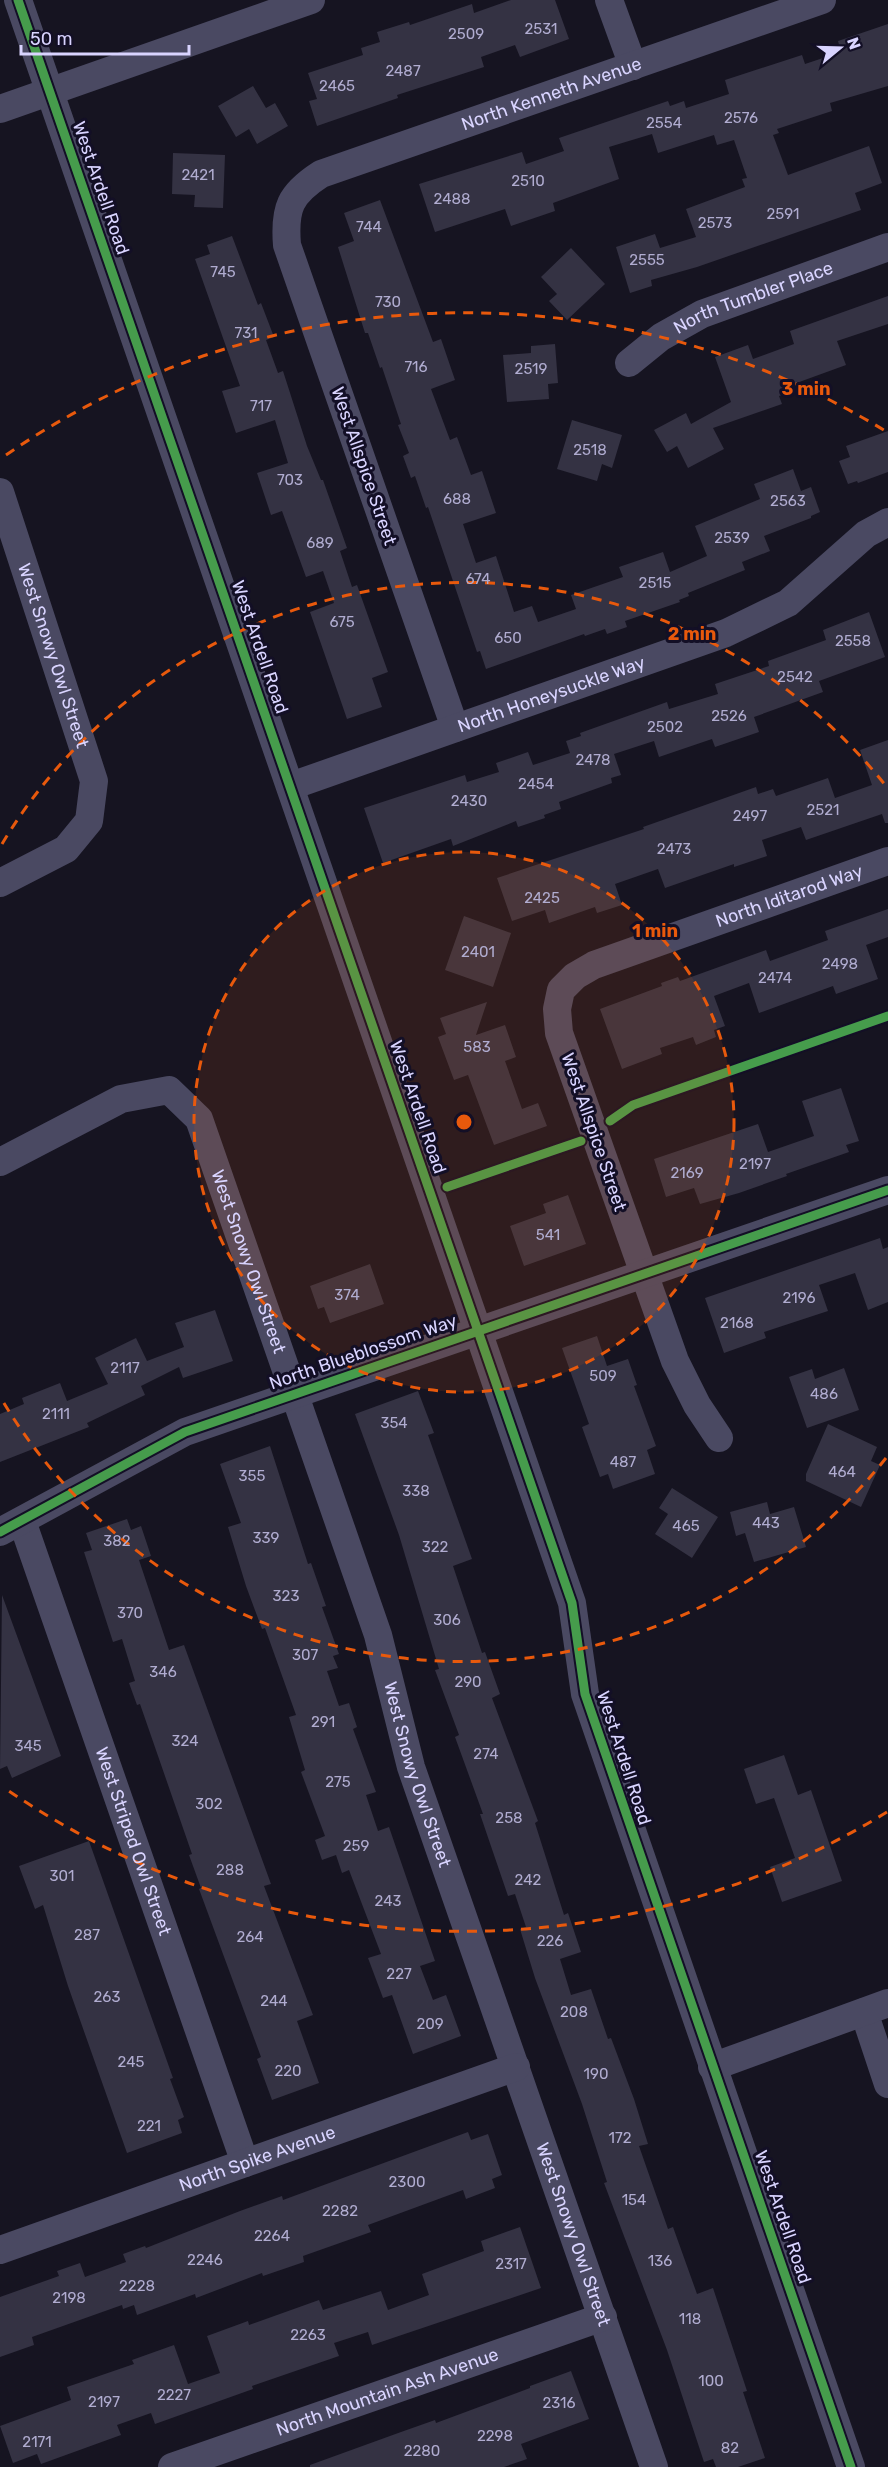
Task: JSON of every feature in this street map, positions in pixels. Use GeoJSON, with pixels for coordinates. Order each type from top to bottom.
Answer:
{"type":"FeatureCollection","features":[{"type":"Feature","properties":{"kind":"street","name":"West Ardell Road"},"geometry":{"type":"LineString","coordinates":[[18,0],[572,1603],[585,1694],[851,2467]]}},
{"type":"Feature","properties":{"kind":"street"},"geometry":{"type":"LineString","coordinates":[[0,109],[311,0]]}},
{"type":"Feature","properties":{"kind":"street"},"geometry":{"type":"LineString","coordinates":[[609,0],[633,66]]}},
{"type":"Feature","properties":{"kind":"street","name":"North Kenneth Avenue"},"geometry":{"type":"LineString","coordinates":[[290,202],[303,186],[321,174],[822,0]]}},
{"type":"Feature","properties":{"kind":"street","name":"West Allspice Street"},"geometry":{"type":"LineString","coordinates":[[290,202],[285,224],[287,244],[455,728]]}},
{"type":"Feature","properties":{"kind":"street","name":"North Tumbler Place"},"geometry":{"type":"LineString","coordinates":[[629,363],[661,336],[702,314],[888,247]]}},
{"type":"Feature","properties":{"kind":"street","name":"West Snowy Owl Street"},"geometry":{"type":"LineString","coordinates":[[0,492],[94,781],[89,821],[66,849],[0,883]]}},
{"type":"Feature","properties":{"kind":"street","name":"North Honeysuckle Way"},"geometry":{"type":"LineString","coordinates":[[291,786],[726,633],[788,603],[866,534],[888,522]]}},
{"type":"Feature","properties":{"kind":"street","name":"North Iditarod Way"},"geometry":{"type":"LineString","coordinates":[[561,990],[574,976],[594,965],[888,861]]}},
{"type":"Feature","properties":{"kind":"street","name":"West Allspice Street"},"geometry":{"type":"LineString","coordinates":[[561,990],[557,1009],[559,1033],[675,1361],[697,1405],[718,1438]]}},
{"type":"Feature","properties":{"kind":"street","name":"West Snowy Owl Street"},"geometry":{"type":"LineString","coordinates":[[0,1162],[121,1100],[169,1090],[199,1119],[378,1635],[411,1767],[654,2467]]}},
{"type":"Feature","properties":{"kind":"street","name":"North Blueblossom Way"},"geometry":{"type":"LineString","coordinates":[[11,1526],[185,1432],[477,1329],[888,1190]]}},
{"type":"Feature","properties":{"kind":"street","name":"West Striped Owl Street"},"geometry":{"type":"LineString","coordinates":[[11,1526],[245,2163]]}},
{"type":"Feature","properties":{"kind":"street"},"geometry":{"type":"LineString","coordinates":[[712,2067],[876,2008],[888,2084]]}},
{"type":"Feature","properties":{"kind":"street","name":"North Spike Avenue"},"geometry":{"type":"LineString","coordinates":[[0,2250],[516,2067]]}},
{"type":"Feature","properties":{"kind":"street","name":"North Mountain Ash Avenue"},"geometry":{"type":"LineString","coordinates":[[172,2467],[603,2318]]}},
{"type":"Feature","properties":{"kind":"building"},"geometry":{"type":"Polygon","coordinates":[[[511,0],[555,0],[569,39],[520,57],[515,45],[481,57],[484,67],[397,95],[398,98],[317,126],[309,101],[317,99],[308,73],[363,55],[361,48],[380,42],[377,32],[409,22],[410,25],[472,4],[474,13],[511,0]]]}},
{"type":"Feature","properties":{"kind":"building"},"geometry":{"type":"Polygon","coordinates":[[[888,24],[888,86],[830,103],[832,111],[777,129],[779,133],[773,135],[788,175],[869,146],[882,183],[855,193],[861,210],[697,267],[651,280],[652,286],[630,293],[616,247],[655,234],[660,248],[696,237],[686,209],[745,187],[742,179],[747,178],[734,140],[717,145],[714,135],[658,153],[652,134],[609,147],[619,179],[553,203],[555,211],[511,226],[505,209],[435,232],[419,184],[522,152],[526,164],[564,151],[559,138],[668,101],[670,106],[684,101],[686,108],[729,94],[725,80],[802,55],[805,64],[841,52],[838,41],[888,24]]]}},
{"type":"Feature","properties":{"kind":"building"},"geometry":{"type":"Polygon","coordinates":[[[253,86],[266,108],[275,103],[288,126],[257,144],[249,129],[236,137],[218,106],[253,86]]]}},
{"type":"Feature","properties":{"kind":"building"},"geometry":{"type":"Polygon","coordinates":[[[173,153],[225,155],[223,208],[194,207],[195,195],[172,194],[173,153]]]}},
{"type":"Feature","properties":{"kind":"building"},"geometry":{"type":"Polygon","coordinates":[[[380,200],[433,342],[441,339],[455,380],[431,389],[450,440],[457,437],[471,475],[482,471],[496,513],[463,524],[476,563],[496,556],[514,612],[532,606],[538,622],[576,609],[571,595],[623,577],[619,567],[663,552],[670,572],[707,556],[695,526],[760,499],[754,484],[793,469],[801,491],[811,487],[820,512],[811,518],[764,536],[770,551],[742,562],[745,570],[688,593],[689,596],[679,600],[680,602],[625,621],[627,627],[607,634],[605,629],[585,636],[584,634],[486,669],[480,651],[477,652],[428,507],[426,508],[415,476],[411,478],[403,456],[409,453],[398,425],[401,424],[382,367],[380,368],[368,333],[365,333],[338,247],[354,241],[344,213],[380,200]]]}},
{"type":"Feature","properties":{"kind":"building"},"geometry":{"type":"Polygon","coordinates":[[[232,236],[258,305],[261,303],[274,337],[266,340],[278,373],[283,371],[307,446],[321,480],[323,480],[347,548],[340,551],[352,587],[357,585],[388,672],[372,678],[382,707],[347,719],[310,612],[334,603],[323,571],[306,577],[282,511],[271,515],[257,473],[288,463],[275,420],[236,433],[222,391],[240,386],[195,259],[210,254],[207,245],[232,236]]]}},
{"type":"Feature","properties":{"kind":"building"},"geometry":{"type":"Polygon","coordinates":[[[571,248],[605,284],[567,320],[549,301],[557,294],[541,277],[571,248]]]}},
{"type":"Feature","properties":{"kind":"building"},"geometry":{"type":"Polygon","coordinates":[[[888,296],[888,324],[837,341],[846,365],[791,385],[794,391],[779,396],[782,404],[713,428],[724,449],[688,468],[677,446],[667,452],[654,430],[686,413],[691,424],[731,402],[715,357],[748,345],[753,359],[794,344],[790,331],[888,296]]]}},
{"type":"Feature","properties":{"kind":"building"},"geometry":{"type":"Polygon","coordinates":[[[555,344],[558,383],[548,384],[549,399],[507,402],[503,355],[531,353],[531,346],[555,344]]]}},
{"type":"Feature","properties":{"kind":"building"},"geometry":{"type":"Polygon","coordinates":[[[572,420],[622,435],[612,468],[602,464],[597,481],[557,469],[572,420]]]}},
{"type":"Feature","properties":{"kind":"building"},"geometry":{"type":"Polygon","coordinates":[[[888,431],[888,472],[858,483],[857,481],[848,484],[839,461],[850,457],[846,446],[888,431]]]}},
{"type":"Feature","properties":{"kind":"building"},"geometry":{"type":"Polygon","coordinates":[[[869,612],[885,657],[819,681],[823,692],[754,717],[759,732],[715,747],[712,739],[659,757],[654,741],[614,754],[621,775],[611,778],[612,783],[559,802],[561,809],[544,815],[545,818],[518,827],[516,821],[453,846],[451,839],[383,863],[364,808],[465,775],[467,782],[499,772],[496,763],[528,752],[533,765],[570,753],[566,741],[581,736],[580,733],[667,702],[669,709],[718,694],[715,684],[769,666],[768,661],[826,640],[823,630],[869,612]]]}},
{"type":"Feature","properties":{"kind":"building"},"geometry":{"type":"Polygon","coordinates":[[[888,740],[888,823],[885,823],[882,814],[806,840],[801,827],[762,840],[767,856],[734,867],[734,864],[665,888],[658,869],[615,884],[622,905],[597,913],[595,907],[549,923],[545,910],[512,921],[497,878],[644,829],[643,827],[756,787],[758,794],[773,789],[776,796],[828,778],[835,798],[872,785],[860,750],[888,740]]]}},
{"type":"Feature","properties":{"kind":"building"},"geometry":{"type":"Polygon","coordinates":[[[888,909],[888,937],[866,945],[878,979],[836,994],[833,986],[759,1013],[749,983],[714,996],[725,1026],[714,1030],[716,1037],[696,1045],[693,1037],[660,1048],[662,1054],[622,1069],[600,1009],[662,986],[661,983],[678,977],[680,981],[766,950],[770,961],[828,940],[825,931],[888,909]]]}},
{"type":"Feature","properties":{"kind":"building"},"geometry":{"type":"Polygon","coordinates":[[[464,916],[511,933],[493,987],[445,970],[464,916]]]}},
{"type":"Feature","properties":{"kind":"building"},"geometry":{"type":"Polygon","coordinates":[[[487,1002],[476,1035],[505,1025],[516,1057],[505,1061],[522,1109],[538,1103],[547,1126],[494,1145],[468,1075],[454,1080],[438,1037],[446,1034],[440,1018],[487,1002]]]}},
{"type":"Feature","properties":{"kind":"building"},"geometry":{"type":"Polygon","coordinates":[[[841,1088],[859,1141],[846,1145],[849,1152],[739,1193],[700,1204],[694,1188],[666,1197],[654,1159],[758,1124],[768,1152],[814,1136],[802,1101],[841,1088]]]}},
{"type":"Feature","properties":{"kind":"building"},"geometry":{"type":"Polygon","coordinates":[[[568,1195],[586,1244],[524,1266],[510,1226],[546,1213],[543,1204],[568,1195]]]}},
{"type":"Feature","properties":{"kind":"building"},"geometry":{"type":"Polygon","coordinates":[[[880,1238],[883,1249],[888,1247],[888,1302],[868,1310],[855,1273],[819,1285],[828,1311],[764,1332],[766,1338],[724,1353],[705,1298],[880,1238]]]}},
{"type":"Feature","properties":{"kind":"building"},"geometry":{"type":"Polygon","coordinates":[[[370,1264],[384,1304],[330,1323],[324,1307],[318,1309],[310,1286],[370,1264]]]}},
{"type":"Feature","properties":{"kind":"building"},"geometry":{"type":"Polygon","coordinates":[[[215,1310],[233,1361],[183,1378],[179,1367],[141,1386],[145,1395],[87,1423],[89,1427],[0,1462],[0,1414],[24,1404],[22,1398],[60,1383],[67,1401],[108,1384],[95,1358],[136,1338],[147,1361],[184,1347],[175,1323],[215,1310]]]}},
{"type":"Feature","properties":{"kind":"building"},"geometry":{"type":"Polygon","coordinates":[[[597,1336],[607,1366],[628,1359],[637,1385],[634,1386],[656,1446],[647,1450],[655,1474],[613,1489],[608,1474],[600,1477],[582,1427],[589,1424],[562,1348],[597,1336]]]}},
{"type":"Feature","properties":{"kind":"building"},"geometry":{"type":"Polygon","coordinates":[[[844,1368],[859,1410],[807,1428],[789,1377],[812,1369],[815,1379],[844,1368]]]}},
{"type":"Feature","properties":{"kind":"building"},"geometry":{"type":"Polygon","coordinates":[[[418,1391],[434,1433],[428,1435],[472,1559],[453,1566],[482,1653],[485,1652],[500,1694],[492,1698],[538,1821],[535,1823],[564,1915],[568,1913],[581,1952],[560,1959],[571,1995],[591,1989],[608,2039],[611,2038],[634,2099],[648,2144],[639,2146],[668,2229],[673,2227],[697,2294],[713,2288],[747,2391],[743,2392],[765,2458],[738,2467],[716,2467],[713,2459],[704,2462],[667,2350],[604,2183],[607,2182],[582,2104],[535,1978],[520,1929],[526,1927],[515,1894],[508,1896],[480,1814],[483,1814],[455,1737],[459,1735],[435,1670],[439,1669],[399,1535],[355,1414],[418,1391]]]}},
{"type":"Feature","properties":{"kind":"building"},"geometry":{"type":"Polygon","coordinates":[[[828,1424],[877,1447],[871,1461],[880,1465],[861,1507],[806,1481],[806,1474],[828,1424]]]}},
{"type":"Feature","properties":{"kind":"building"},"geometry":{"type":"Polygon","coordinates":[[[270,1446],[308,1564],[311,1563],[326,1606],[322,1607],[339,1654],[333,1656],[338,1668],[327,1671],[339,1706],[349,1703],[357,1727],[353,1729],[376,1792],[366,1795],[378,1831],[389,1827],[435,1961],[420,1966],[433,2000],[446,1995],[461,2036],[413,2054],[392,1995],[383,1998],[368,1958],[381,1954],[349,1870],[342,1873],[336,1855],[322,1860],[315,1840],[325,1836],[301,1772],[305,1770],[289,1717],[296,1715],[265,1628],[262,1629],[246,1586],[228,1527],[241,1523],[220,1464],[270,1446]]]}},
{"type":"Feature","properties":{"kind":"building"},"geometry":{"type":"Polygon","coordinates":[[[672,1488],[718,1517],[692,1558],[655,1534],[668,1514],[659,1508],[672,1488]]]}},
{"type":"Feature","properties":{"kind":"building"},"geometry":{"type":"Polygon","coordinates":[[[767,1502],[770,1514],[794,1507],[806,1547],[754,1562],[745,1533],[736,1536],[730,1512],[767,1502]]]}},
{"type":"Feature","properties":{"kind":"building"},"geometry":{"type":"Polygon","coordinates":[[[127,1519],[131,1530],[141,1526],[151,1556],[139,1560],[169,1650],[184,1645],[271,1884],[264,1886],[313,2015],[297,2021],[319,2083],[272,2100],[257,2059],[261,2057],[199,1889],[201,1888],[189,1855],[192,1854],[140,1704],[137,1705],[129,1683],[135,1681],[122,1639],[113,1642],[84,1552],[92,1550],[86,1533],[127,1519]]]}},
{"type":"Feature","properties":{"kind":"building"},"geometry":{"type":"Polygon","coordinates":[[[2,1595],[61,1756],[12,1778],[7,1766],[0,1769],[2,1595]]]}},
{"type":"Feature","properties":{"kind":"building"},"geometry":{"type":"Polygon","coordinates":[[[784,1755],[798,1795],[811,1790],[842,1881],[782,1902],[770,1867],[795,1858],[774,1798],[756,1804],[744,1769],[784,1755]]]}},
{"type":"Feature","properties":{"kind":"building"},"geometry":{"type":"Polygon","coordinates":[[[89,1841],[173,2078],[170,2079],[184,2117],[178,2120],[182,2133],[127,2153],[68,1986],[43,1905],[35,1909],[19,1866],[89,1841]]]}},
{"type":"Feature","properties":{"kind":"building"},"geometry":{"type":"Polygon","coordinates":[[[468,2132],[471,2140],[488,2134],[502,2175],[492,2179],[495,2188],[466,2199],[463,2190],[368,2225],[371,2232],[303,2256],[304,2262],[263,2276],[262,2273],[196,2298],[195,2294],[137,2315],[134,2305],[123,2309],[122,2305],[32,2337],[34,2345],[0,2357],[0,2297],[59,2276],[57,2271],[80,2263],[85,2277],[126,2262],[123,2254],[145,2246],[146,2248],[282,2196],[283,2200],[468,2132]]]}},
{"type":"Feature","properties":{"kind":"building"},"geometry":{"type":"Polygon","coordinates":[[[520,2227],[541,2288],[372,2345],[368,2332],[334,2343],[339,2356],[252,2386],[253,2389],[155,2424],[151,2413],[117,2425],[121,2435],[41,2464],[37,2454],[13,2463],[0,2426],[71,2400],[67,2387],[134,2364],[132,2360],[174,2345],[188,2384],[220,2373],[207,2336],[248,2321],[249,2325],[319,2300],[323,2310],[381,2291],[388,2310],[429,2295],[422,2274],[484,2251],[481,2241],[520,2227]]]}},
{"type":"Feature","properties":{"kind":"building"},"geometry":{"type":"Polygon","coordinates":[[[571,2371],[589,2419],[521,2444],[527,2459],[504,2467],[310,2467],[310,2465],[435,2420],[436,2423],[571,2371]]]}},
{"type":"Feature","properties":{"kind":"cycle path"},"geometry":{"type":"LineString","coordinates":[[18,0],[572,1603],[585,1694],[851,2467]]}},
{"type":"Feature","properties":{"kind":"cycle path"},"geometry":{"type":"LineString","coordinates":[[610,1121],[633,1105],[888,1016]]}},
{"type":"Feature","properties":{"kind":"cycle path"},"geometry":{"type":"LineString","coordinates":[[447,1187],[581,1141]]}},
{"type":"Feature","properties":{"kind":"cycle path"},"geometry":{"type":"LineString","coordinates":[[0,1532],[185,1432],[888,1190]]}}]}
